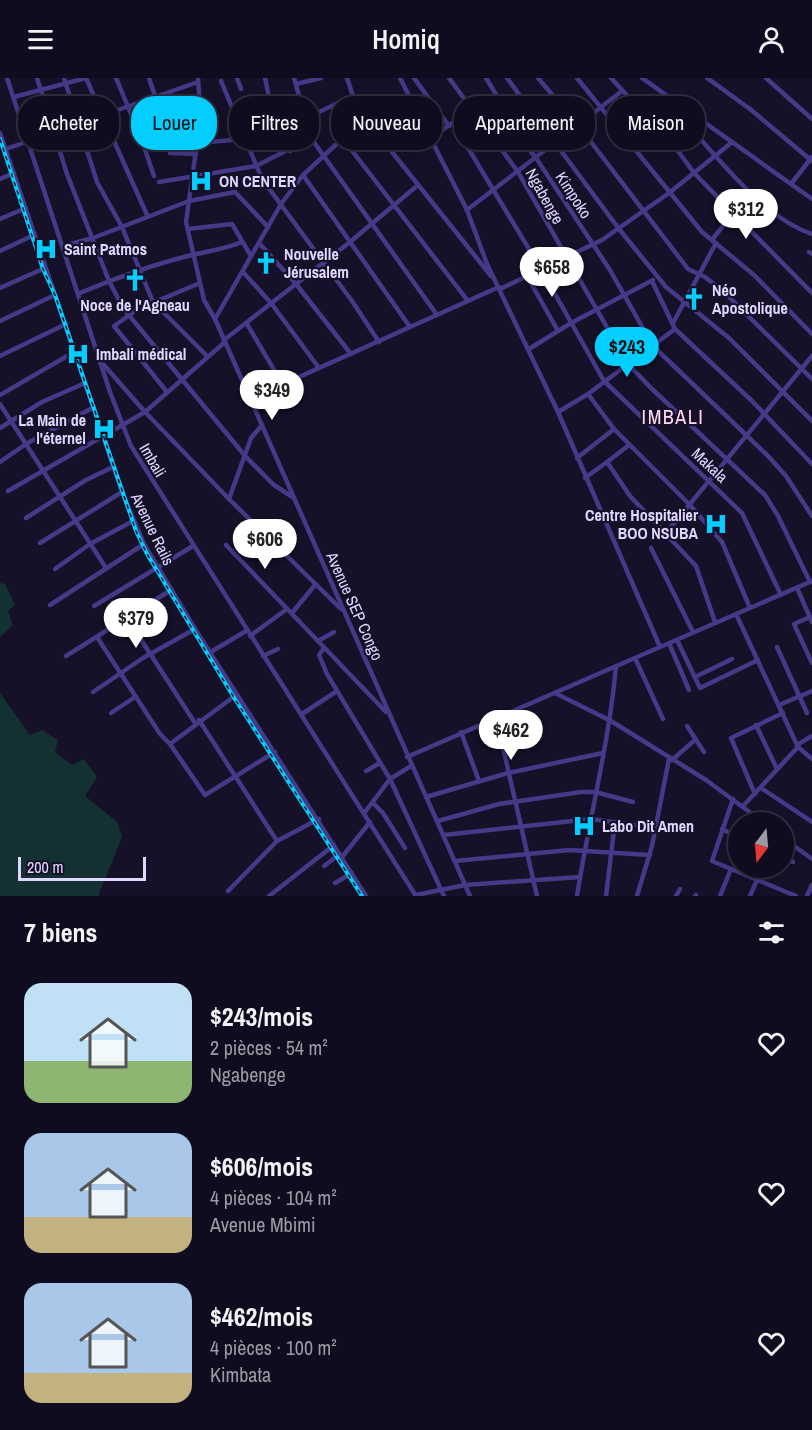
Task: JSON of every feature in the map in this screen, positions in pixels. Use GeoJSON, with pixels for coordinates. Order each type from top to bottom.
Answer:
{"type":"FeatureCollection","features":[{"type":"Feature","properties":{"kind":"street","name":"Imbali"},"geometry":{"type":"LineString","coordinates":[[7,78],[18,110]]}},
{"type":"Feature","properties":{"kind":"street"},"geometry":{"type":"LineString","coordinates":[[37,78],[42,96]]}},
{"type":"Feature","properties":{"kind":"street"},"geometry":{"type":"LineString","coordinates":[[64,78],[70,96]]}},
{"type":"Feature","properties":{"kind":"street"},"geometry":{"type":"LineString","coordinates":[[14,98],[86,78],[95,96]]}},
{"type":"Feature","properties":{"kind":"street"},"geometry":{"type":"LineString","coordinates":[[116,78],[131,113]]}},
{"type":"Feature","properties":{"kind":"street"},"geometry":{"type":"LineString","coordinates":[[149,78],[155,96],[198,80]]}},
{"type":"Feature","properties":{"kind":"street"},"geometry":{"type":"LineString","coordinates":[[237,78],[240,89]]}},
{"type":"Feature","properties":{"kind":"street"},"geometry":{"type":"LineString","coordinates":[[265,78],[269,96]]}},
{"type":"Feature","properties":{"kind":"street"},"geometry":{"type":"LineString","coordinates":[[294,78],[299,96]]}},
{"type":"Feature","properties":{"kind":"street"},"geometry":{"type":"LineString","coordinates":[[296,84],[321,78]]}},
{"type":"Feature","properties":{"kind":"street"},"geometry":{"type":"LineString","coordinates":[[347,78],[353,96]]}},
{"type":"Feature","properties":{"kind":"street"},"geometry":{"type":"LineString","coordinates":[[400,78],[409,96]]}},
{"type":"Feature","properties":{"kind":"street","name":"Makala"},"geometry":{"type":"LineString","coordinates":[[414,78],[451,124],[542,269],[604,381],[745,518],[780,595]]}},
{"type":"Feature","properties":{"kind":"street","name":"Ngabenge"},"geometry":{"type":"LineString","coordinates":[[449,78],[462,96]]}},
{"type":"Feature","properties":{"kind":"street","name":"Kimpoko"},"geometry":{"type":"LineString","coordinates":[[486,78],[497,96],[492,102],[536,158],[624,295],[653,346],[778,466],[812,516]]}},
{"type":"Feature","properties":{"kind":"street"},"geometry":{"type":"LineString","coordinates":[[507,78],[520,96]]}},
{"type":"Feature","properties":{"kind":"street"},"geometry":{"type":"LineString","coordinates":[[538,78],[553,96]]}},
{"type":"Feature","properties":{"kind":"street"},"geometry":{"type":"LineString","coordinates":[[577,78],[669,193],[714,242],[754,274],[812,334]]}},
{"type":"Feature","properties":{"kind":"street"},"geometry":{"type":"LineString","coordinates":[[611,78],[627,96]]}},
{"type":"Feature","properties":{"kind":"street"},"geometry":{"type":"LineString","coordinates":[[642,78],[668,96]]}},
{"type":"Feature","properties":{"kind":"street"},"geometry":{"type":"LineString","coordinates":[[707,78],[750,109],[811,159],[791,184]]}},
{"type":"Feature","properties":{"kind":"street"},"geometry":{"type":"LineString","coordinates":[[766,78],[812,119]]}},
{"type":"Feature","properties":{"kind":"street","name":"Avenue SEP Congo"},"geometry":{"type":"LineString","coordinates":[[198,80],[198,96]]}},
{"type":"Feature","properties":{"kind":"street"},"geometry":{"type":"LineString","coordinates":[[221,81],[229,101]]}},
{"type":"Feature","properties":{"kind":"street"},"geometry":{"type":"LineString","coordinates":[[595,112],[622,91]]}},
{"type":"Feature","properties":{"kind":"street"},"geometry":{"type":"LineString","coordinates":[[119,109],[131,104]]}},
{"type":"Feature","properties":{"kind":"street"},"geometry":{"type":"LineString","coordinates":[[442,130],[454,122]]}},
{"type":"Feature","properties":{"kind":"street"},"geometry":{"type":"LineString","coordinates":[[705,123],[812,199]]}},
{"type":"Feature","properties":{"kind":"street","name":"Avenue Rails"},"geometry":{"type":"LineString","coordinates":[[0,134],[1,143],[6,149],[122,492],[144,544],[209,653],[319,819],[366,896]]}},
{"type":"Feature","properties":{"kind":"street"},"geometry":{"type":"LineString","coordinates":[[250,399],[593,246],[644,212],[731,143]]}},
{"type":"Feature","properties":{"kind":"street"},"geometry":{"type":"LineString","coordinates":[[6,149],[18,145]]}},
{"type":"Feature","properties":{"kind":"street"},"geometry":{"type":"LineString","coordinates":[[705,146],[759,198],[787,221],[810,233],[812,226]]}},
{"type":"Feature","properties":{"kind":"street"},"geometry":{"type":"LineString","coordinates":[[595,147],[688,269],[700,274],[724,292],[812,379]]}},
{"type":"Feature","properties":{"kind":"street"},"geometry":{"type":"LineString","coordinates":[[215,319],[281,204],[303,175],[331,149]]}},
{"type":"Feature","properties":{"kind":"street","name":"Imbali"},"geometry":{"type":"LineString","coordinates":[[32,150],[123,427],[144,469],[370,822]]}},
{"type":"Feature","properties":{"kind":"street"},"geometry":{"type":"LineString","coordinates":[[59,150],[109,281],[128,315],[246,457],[274,485],[294,498]]}},
{"type":"Feature","properties":{"kind":"street"},"geometry":{"type":"LineString","coordinates":[[87,150],[96,178],[122,226],[138,271],[153,302],[207,356]]}},
{"type":"Feature","properties":{"kind":"street"},"geometry":{"type":"LineString","coordinates":[[119,150],[147,215]]}},
{"type":"Feature","properties":{"kind":"street"},"geometry":{"type":"LineString","coordinates":[[145,150],[154,176]]}},
{"type":"Feature","properties":{"kind":"street","name":"Avenue SEP Congo"},"geometry":{"type":"LineString","coordinates":[[196,150],[189,201],[188,229],[205,302],[215,319],[406,757],[438,821],[470,896]]}},
{"type":"Feature","properties":{"kind":"street"},"geometry":{"type":"LineString","coordinates":[[249,150],[262,179],[324,262],[379,342]]}},
{"type":"Feature","properties":{"kind":"street"},"geometry":{"type":"LineString","coordinates":[[318,150],[437,315]]}},
{"type":"Feature","properties":{"kind":"street"},"geometry":{"type":"LineString","coordinates":[[352,150],[468,301]]}},
{"type":"Feature","properties":{"kind":"street"},"geometry":{"type":"LineString","coordinates":[[392,150],[500,288],[558,412],[660,647]]}},
{"type":"Feature","properties":{"kind":"street"},"geometry":{"type":"LineString","coordinates":[[437,150],[467,210],[495,280]]}},
{"type":"Feature","properties":{"kind":"street","name":"Ngabenge"},"geometry":{"type":"LineString","coordinates":[[502,150],[518,172],[628,363],[768,500],[811,582]]}},
{"type":"Feature","properties":{"kind":"street"},"geometry":{"type":"LineString","coordinates":[[467,210],[546,150]]}},
{"type":"Feature","properties":{"kind":"street"},"geometry":{"type":"LineString","coordinates":[[560,150],[658,278],[685,304],[729,338],[812,421]]}},
{"type":"Feature","properties":{"kind":"street"},"geometry":{"type":"LineString","coordinates":[[676,150],[694,173],[812,293]]}},
{"type":"Feature","properties":{"kind":"street"},"geometry":{"type":"LineString","coordinates":[[159,182],[256,166],[290,151]]}},
{"type":"Feature","properties":{"kind":"street"},"geometry":{"type":"LineString","coordinates":[[170,153],[196,154]]}},
{"type":"Feature","properties":{"kind":"street"},"geometry":{"type":"LineString","coordinates":[[0,179],[14,173]]}},
{"type":"Feature","properties":{"kind":"street"},"geometry":{"type":"LineString","coordinates":[[303,175],[410,327]]}},
{"type":"Feature","properties":{"kind":"street"},"geometry":{"type":"LineString","coordinates":[[8,491],[123,427],[145,412],[224,341],[350,242],[418,184]]}},
{"type":"Feature","properties":{"kind":"street"},"geometry":{"type":"LineString","coordinates":[[63,246],[93,238],[147,215],[189,201],[237,192],[268,227]]}},
{"type":"Feature","properties":{"kind":"street"},"geometry":{"type":"LineString","coordinates":[[0,219],[26,208]]}},
{"type":"Feature","properties":{"kind":"street"},"geometry":{"type":"LineString","coordinates":[[558,412],[588,394],[653,346],[674,326],[714,242],[733,213]]}},
{"type":"Feature","properties":{"kind":"street"},"geometry":{"type":"LineString","coordinates":[[188,229],[232,224],[251,256]]}},
{"type":"Feature","properties":{"kind":"street"},"geometry":{"type":"LineString","coordinates":[[0,251],[34,235]]}},
{"type":"Feature","properties":{"kind":"street"},"geometry":{"type":"LineString","coordinates":[[80,293],[138,271],[193,255],[223,250],[242,242]]}},
{"type":"Feature","properties":{"kind":"street"},"geometry":{"type":"LineString","coordinates":[[259,243],[296,284],[351,354]]}},
{"type":"Feature","properties":{"kind":"street"},"geometry":{"type":"LineString","coordinates":[[0,288],[45,268]]}},
{"type":"Feature","properties":{"kind":"street"},"geometry":{"type":"LineString","coordinates":[[243,272],[271,303],[319,368]]}},
{"type":"Feature","properties":{"kind":"street"},"geometry":{"type":"LineString","coordinates":[[527,276],[558,332]]}},
{"type":"Feature","properties":{"kind":"street"},"geometry":{"type":"LineString","coordinates":[[529,349],[571,323],[658,278]]}},
{"type":"Feature","properties":{"kind":"street"},"geometry":{"type":"LineString","coordinates":[[652,281],[674,326],[765,414],[812,465]]}},
{"type":"Feature","properties":{"kind":"street"},"geometry":{"type":"LineString","coordinates":[[167,392],[114,327],[128,315],[153,302],[200,283]]}},
{"type":"Feature","properties":{"kind":"street"},"geometry":{"type":"LineString","coordinates":[[0,321],[55,295]]}},
{"type":"Feature","properties":{"kind":"street"},"geometry":{"type":"LineString","coordinates":[[0,356],[66,324]]}},
{"type":"Feature","properties":{"kind":"street"},"geometry":{"type":"LineString","coordinates":[[246,324],[283,385]]}},
{"type":"Feature","properties":{"kind":"street"},"geometry":{"type":"LineString","coordinates":[[0,395],[74,352]]}},
{"type":"Feature","properties":{"kind":"street"},"geometry":{"type":"LineString","coordinates":[[666,533],[812,356]]}},
{"type":"Feature","properties":{"kind":"street"},"geometry":{"type":"LineString","coordinates":[[102,363],[229,500],[343,610]]}},
{"type":"Feature","properties":{"kind":"street"},"geometry":{"type":"LineString","coordinates":[[0,428],[42,402],[85,383]]}},
{"type":"Feature","properties":{"kind":"street"},"geometry":{"type":"LineString","coordinates":[[588,394],[614,429],[690,505],[724,545],[750,608]]}},
{"type":"Feature","properties":{"kind":"street"},"geometry":{"type":"LineString","coordinates":[[0,404],[106,568]]}},
{"type":"Feature","properties":{"kind":"street"},"geometry":{"type":"LineString","coordinates":[[0,462],[26,444],[94,407]]}},
{"type":"Feature","properties":{"kind":"street"},"geometry":{"type":"LineString","coordinates":[[229,500],[251,438],[262,425]]}},
{"type":"Feature","properties":{"kind":"street"},"geometry":{"type":"LineString","coordinates":[[577,458],[614,429]]}},
{"type":"Feature","properties":{"kind":"street"},"geometry":{"type":"LineString","coordinates":[[585,478],[629,445]]}},
{"type":"Feature","properties":{"kind":"street"},"geometry":{"type":"LineString","coordinates":[[607,462],[630,496],[696,566],[715,622]]}},
{"type":"Feature","properties":{"kind":"street"},"geometry":{"type":"LineString","coordinates":[[26,518],[86,480],[113,466]]}},
{"type":"Feature","properties":{"kind":"street"},"geometry":{"type":"LineString","coordinates":[[40,543],[122,492]]}},
{"type":"Feature","properties":{"kind":"street"},"geometry":{"type":"LineString","coordinates":[[55,569],[90,544],[133,521]]}},
{"type":"Feature","properties":{"kind":"street"},"geometry":{"type":"LineString","coordinates":[[50,605],[144,544]]}},
{"type":"Feature","properties":{"kind":"street"},"geometry":{"type":"LineString","coordinates":[[226,545],[388,714]]}},
{"type":"Feature","properties":{"kind":"street"},"geometry":{"type":"LineString","coordinates":[[94,606],[193,546]]}},
{"type":"Feature","properties":{"kind":"street"},"geometry":{"type":"LineString","coordinates":[[651,548],[693,632]]}},
{"type":"Feature","properties":{"kind":"street"},"geometry":{"type":"LineString","coordinates":[[406,757],[811,582]]}},
{"type":"Feature","properties":{"kind":"street"},"geometry":{"type":"LineString","coordinates":[[209,653],[290,611],[315,585]]}},
{"type":"Feature","properties":{"kind":"street"},"geometry":{"type":"LineString","coordinates":[[797,588],[811,620],[794,624],[812,663]]}},
{"type":"Feature","properties":{"kind":"street"},"geometry":{"type":"LineString","coordinates":[[66,656],[171,590]]}},
{"type":"Feature","properties":{"kind":"street"},"geometry":{"type":"LineString","coordinates":[[736,614],[797,746],[812,759]]}},
{"type":"Feature","properties":{"kind":"street"},"geometry":{"type":"LineString","coordinates":[[127,618],[236,776],[277,841]]}},
{"type":"Feature","properties":{"kind":"street"},"geometry":{"type":"LineString","coordinates":[[93,692],[151,653],[195,629]]}},
{"type":"Feature","properties":{"kind":"street"},"geometry":{"type":"LineString","coordinates":[[318,641],[334,632]]}},
{"type":"Feature","properties":{"kind":"street"},"geometry":{"type":"LineString","coordinates":[[97,637],[160,734],[170,744],[205,795],[275,752]]}},
{"type":"Feature","properties":{"kind":"street"},"geometry":{"type":"LineString","coordinates":[[676,640],[702,688],[758,660]]}},
{"type":"Feature","properties":{"kind":"street"},"geometry":{"type":"LineString","coordinates":[[669,643],[689,690]]}},
{"type":"Feature","properties":{"kind":"street"},"geometry":{"type":"LineString","coordinates":[[777,647],[807,713]]}},
{"type":"Feature","properties":{"kind":"street"},"geometry":{"type":"LineString","coordinates":[[263,657],[278,648]]}},
{"type":"Feature","properties":{"kind":"street"},"geometry":{"type":"LineString","coordinates":[[324,648],[319,655],[337,691],[390,780],[444,896]]}},
{"type":"Feature","properties":{"kind":"street"},"geometry":{"type":"LineString","coordinates":[[635,658],[663,719]]}},
{"type":"Feature","properties":{"kind":"street"},"geometry":{"type":"LineString","coordinates":[[695,676],[732,659]]}},
{"type":"Feature","properties":{"kind":"street"},"geometry":{"type":"LineString","coordinates":[[577,896],[595,792],[611,721],[616,666]]}},
{"type":"Feature","properties":{"kind":"street"},"geometry":{"type":"LineString","coordinates":[[302,714],[337,691]]}},
{"type":"Feature","properties":{"kind":"street"},"geometry":{"type":"LineString","coordinates":[[779,705],[812,691]]}},
{"type":"Feature","properties":{"kind":"street"},"geometry":{"type":"LineString","coordinates":[[555,693],[611,721],[750,812]]}},
{"type":"Feature","properties":{"kind":"street"},"geometry":{"type":"LineString","coordinates":[[170,744],[236,694]]}},
{"type":"Feature","properties":{"kind":"street"},"geometry":{"type":"LineString","coordinates":[[111,713],[135,697]]}},
{"type":"Feature","properties":{"kind":"street"},"geometry":{"type":"LineString","coordinates":[[755,794],[731,738],[783,713]]}},
{"type":"Feature","properties":{"kind":"street"},"geometry":{"type":"LineString","coordinates":[[496,717],[537,896]]}},
{"type":"Feature","properties":{"kind":"street"},"geometry":{"type":"LineString","coordinates":[[756,725],[777,769]]}},
{"type":"Feature","properties":{"kind":"street"},"geometry":{"type":"LineString","coordinates":[[687,726],[704,752]]}},
{"type":"Feature","properties":{"kind":"street"},"geometry":{"type":"LineString","coordinates":[[461,732],[479,781]]}},
{"type":"Feature","properties":{"kind":"street"},"geometry":{"type":"LineString","coordinates":[[743,806],[797,746],[812,736]]}},
{"type":"Feature","properties":{"kind":"street"},"geometry":{"type":"LineString","coordinates":[[637,896],[650,855],[670,760],[696,739]]}},
{"type":"Feature","properties":{"kind":"street"},"geometry":{"type":"LineString","coordinates":[[426,797],[508,773],[603,753]]}},
{"type":"Feature","properties":{"kind":"street"},"geometry":{"type":"LineString","coordinates":[[366,771],[380,763]]}},
{"type":"Feature","properties":{"kind":"street"},"geometry":{"type":"LineString","coordinates":[[365,812],[390,780],[411,766]]}},
{"type":"Feature","properties":{"kind":"street"},"geometry":{"type":"LineString","coordinates":[[761,788],[812,822]]}},
{"type":"Feature","properties":{"kind":"street"},"geometry":{"type":"LineString","coordinates":[[438,821],[514,802],[595,792],[633,802]]}},
{"type":"Feature","properties":{"kind":"street"},"geometry":{"type":"LineString","coordinates":[[728,867],[712,861],[732,799]]}},
{"type":"Feature","properties":{"kind":"street"},"geometry":{"type":"LineString","coordinates":[[373,803],[383,813],[405,848]]}},
{"type":"Feature","properties":{"kind":"street"},"geometry":{"type":"LineString","coordinates":[[228,891],[277,841],[319,819]]}},
{"type":"Feature","properties":{"kind":"street"},"geometry":{"type":"LineString","coordinates":[[444,835],[591,819],[655,828]]}},
{"type":"Feature","properties":{"kind":"street"},"geometry":{"type":"LineString","coordinates":[[324,866],[341,856],[370,822],[416,896],[465,885],[532,878],[580,877]]}},
{"type":"Feature","properties":{"kind":"street"},"geometry":{"type":"LineString","coordinates":[[606,896],[615,822]]}},
{"type":"Feature","properties":{"kind":"street"},"geometry":{"type":"LineString","coordinates":[[722,829],[728,832]]}},
{"type":"Feature","properties":{"kind":"street"},"geometry":{"type":"LineString","coordinates":[[269,896],[334,845]]}},
{"type":"Feature","properties":{"kind":"street"},"geometry":{"type":"LineString","coordinates":[[794,846],[812,859]]}},
{"type":"Feature","properties":{"kind":"street"},"geometry":{"type":"LineString","coordinates":[[455,861],[586,850],[650,855]]}},
{"type":"Feature","properties":{"kind":"street"},"geometry":{"type":"LineString","coordinates":[[335,883],[352,873]]}},
{"type":"Feature","properties":{"kind":"street"},"geometry":{"type":"LineString","coordinates":[[720,896],[728,876]]}},
{"type":"Feature","properties":{"kind":"street"},"geometry":{"type":"LineString","coordinates":[[754,878],[796,896]]}},
{"type":"Feature","properties":{"kind":"street"},"geometry":{"type":"LineString","coordinates":[[750,896],[758,880]]}},
{"type":"Feature","properties":{"kind":"street"},"geometry":{"type":"LineString","coordinates":[[807,896],[812,885]]}},
{"type":"Feature","properties":{"kind":"street"},"geometry":{"type":"LineString","coordinates":[[676,896],[680,889]]}},
{"type":"Feature","properties":{"kind":"street"},"geometry":{"type":"LineString","coordinates":[[776,896],[780,889]]}},
{"type":"Feature","properties":{"kind":"green space"},"geometry":{"type":"Polygon","coordinates":[[[0,583],[5,584],[15,605],[8,611],[13,625],[0,637],[0,583]]]}},
{"type":"Feature","properties":{"kind":"green space"},"geometry":{"type":"Polygon","coordinates":[[[0,693],[30,735],[42,730],[58,740],[55,752],[72,765],[84,759],[97,777],[85,796],[117,822],[122,837],[98,896],[0,896],[0,693]]]}},
{"type":"Feature","properties":{"kind":"railway"},"geometry":{"type":"LineString","coordinates":[[0,139],[43,269],[55,295],[136,531],[147,554],[233,696],[362,896]]}},
{"type":"Feature","properties":{"kind":"place","name":"ON CENTER"},"geometry":{"type":"Point","coordinates":[201,181]}},
{"type":"Feature","properties":{"kind":"place","name":"Saint Patmos"},"geometry":{"type":"Point","coordinates":[46,249]}},
{"type":"Feature","properties":{"kind":"place","name":"Nouvelle Jérusalem"},"geometry":{"type":"Point","coordinates":[266,263]}},
{"type":"Feature","properties":{"kind":"place","name":"Noce de l'Agneau"},"geometry":{"type":"Point","coordinates":[135,280]}},
{"type":"Feature","properties":{"kind":"place","name":"Néo Apostolique"},"geometry":{"type":"Point","coordinates":[694,299]}},
{"type":"Feature","properties":{"kind":"place","name":"Imbali médical"},"geometry":{"type":"Point","coordinates":[78,354]}},
{"type":"Feature","properties":{"kind":"place","name":"La Main de l'éternel"},"geometry":{"type":"Point","coordinates":[104,429]}},
{"type":"Feature","properties":{"kind":"place","name":"Centre Hospitalier BOO NSUBA"},"geometry":{"type":"Point","coordinates":[716,524]}},
{"type":"Feature","properties":{"kind":"place","name":"Labo Dit Amen"},"geometry":{"type":"Point","coordinates":[584,826]}},
{"type":"Feature","properties":{"kind":"district","name":"IMBALI"},"geometry":{"type":"Point","coordinates":[673,416]}}]}
